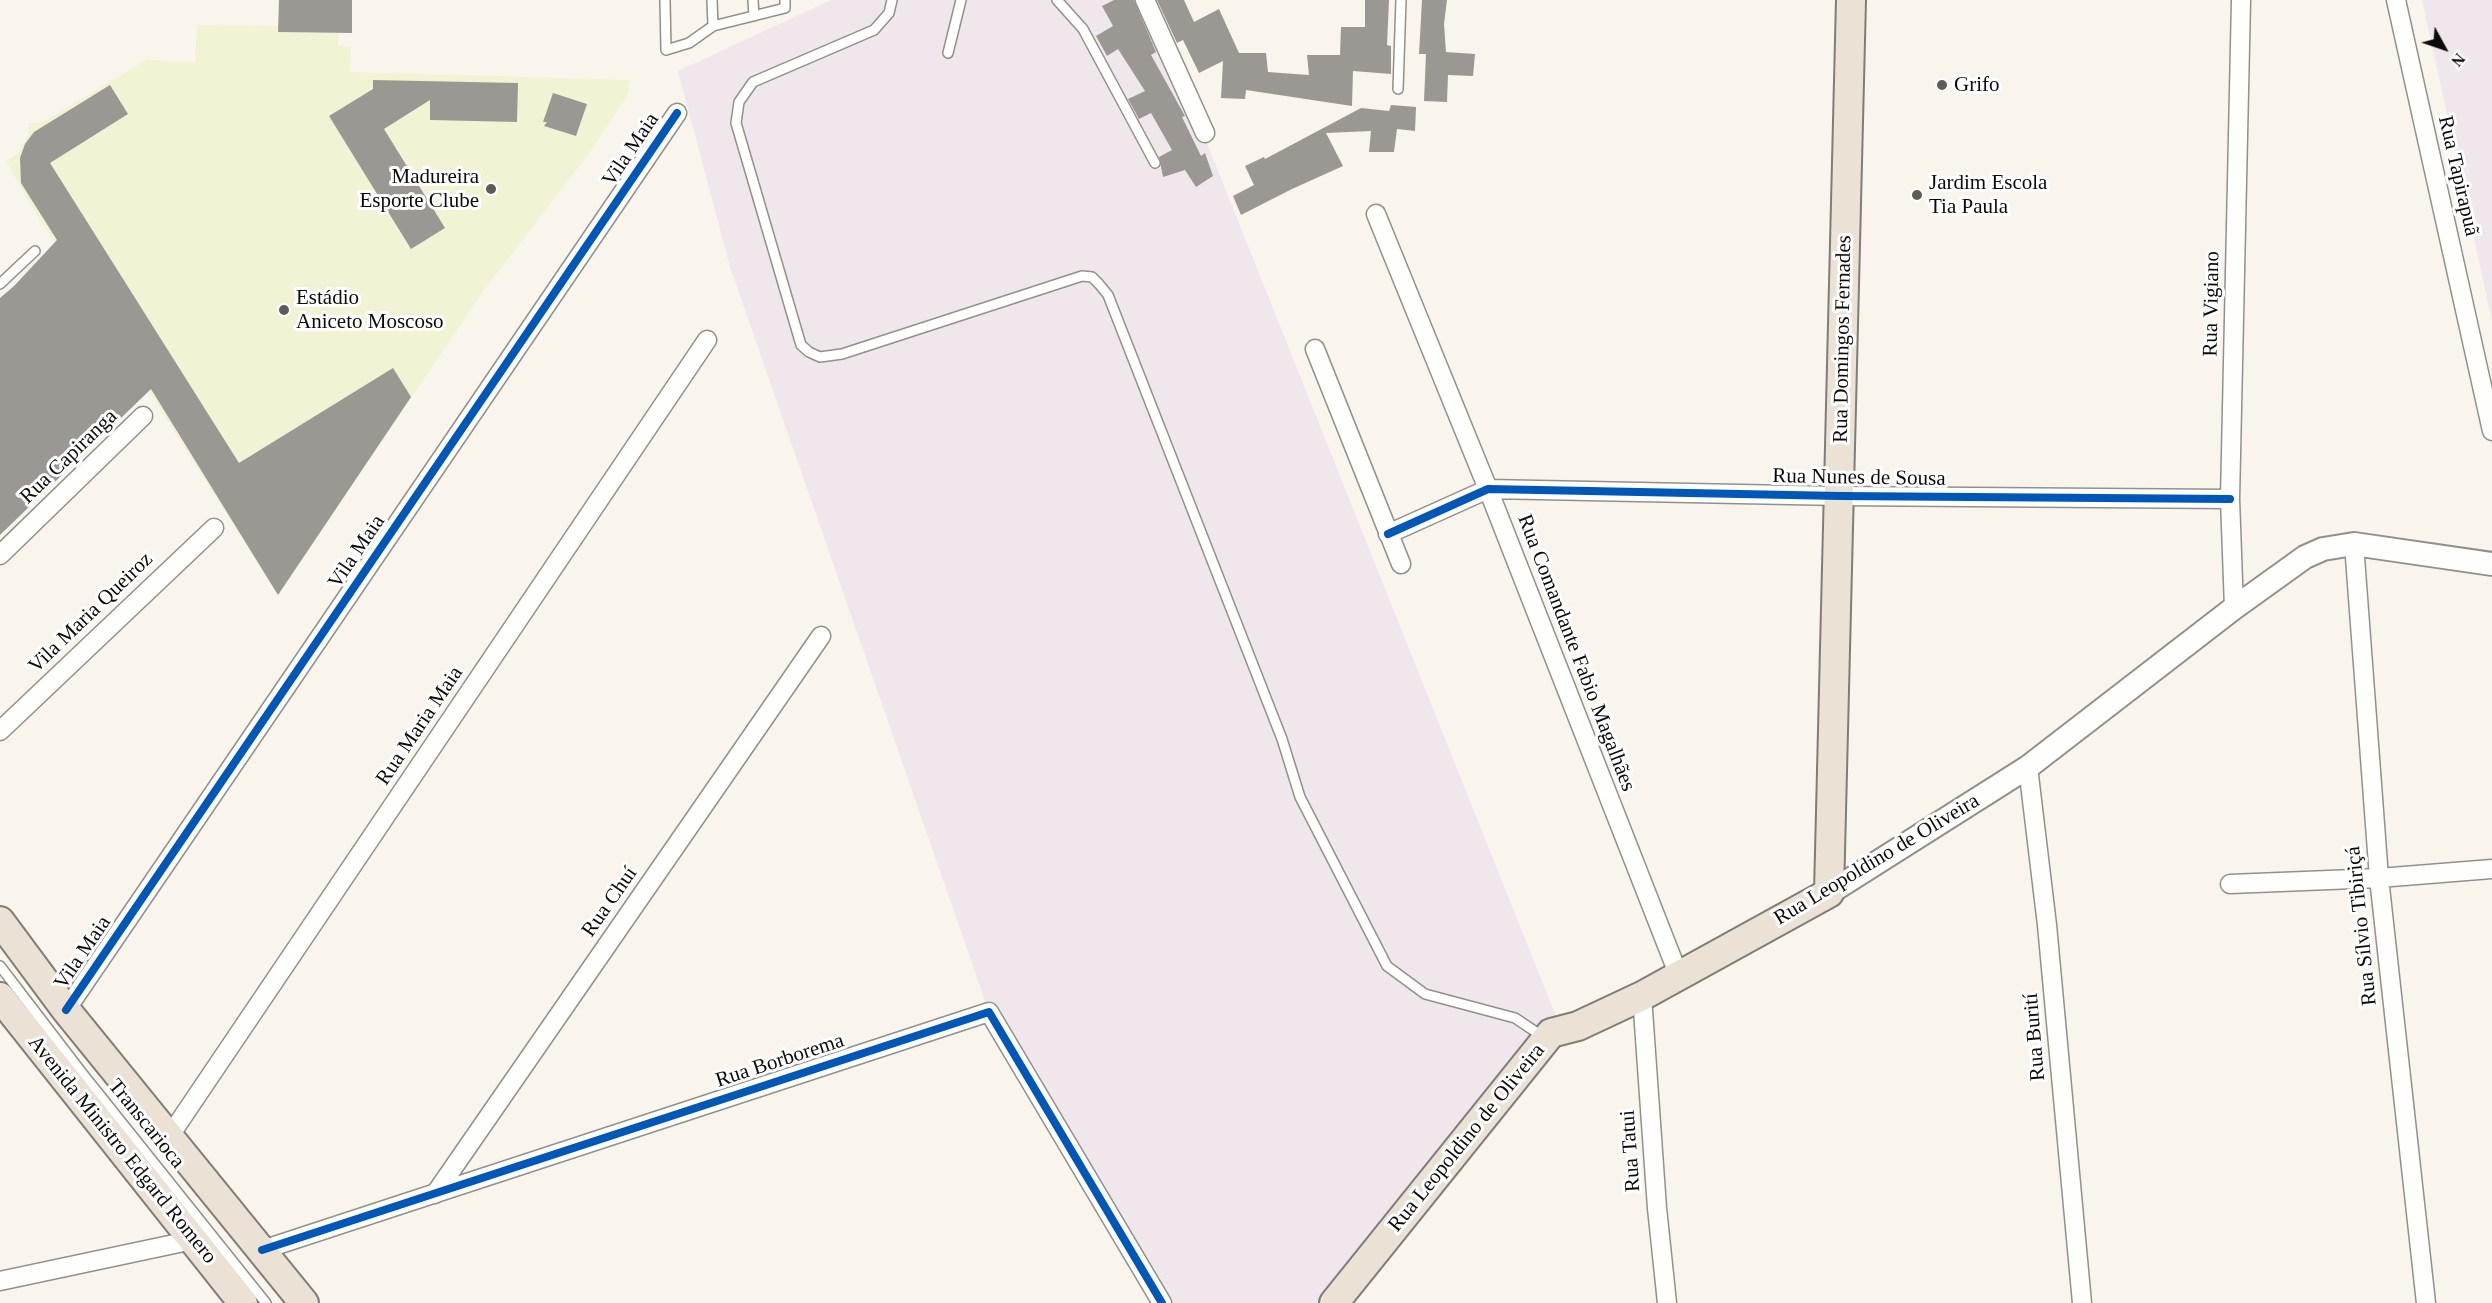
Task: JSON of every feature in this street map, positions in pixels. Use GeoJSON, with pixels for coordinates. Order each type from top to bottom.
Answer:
{"type":"FeatureCollection","features":[{"type":"Feature","properties":{"kind":"main road","name":"Rua Domingos Fernades"},"geometry":{"type":"LineString","coordinates":[[1828,893],[1851,0]]}},
{"type":"Feature","properties":{"kind":"main road","name":"Rua Leopoldino de Oliveira"},"geometry":{"type":"LineString","coordinates":[[1334,1303],[1551,1033],[1578,1026],[1642,996],[1828,893]]}},
{"type":"Feature","properties":{"kind":"main road"},"geometry":{"type":"LineString","coordinates":[[0,921],[66,1010],[304,1303]]}},
{"type":"Feature","properties":{"kind":"main road","name":"Avenida Ministro Edgard Romero"},"geometry":{"type":"LineString","coordinates":[[0,997],[243,1303]]}},
{"type":"Feature","properties":{"kind":"street"},"geometry":{"type":"LineString","coordinates":[[1145,0],[1205,133]]}},
{"type":"Feature","properties":{"kind":"street","name":"Rua Vigiano"},"geometry":{"type":"LineString","coordinates":[[2234,608],[2230,499],[2241,0]]}},
{"type":"Feature","properties":{"kind":"street","name":"Rua Tapirapuã"},"geometry":{"type":"LineString","coordinates":[[2396,0],[2492,431]]}},
{"type":"Feature","properties":{"kind":"street","name":"Vila Maia"},"geometry":{"type":"LineString","coordinates":[[66,1010],[677,113]]}},
{"type":"Feature","properties":{"kind":"street","name":"Rua Comandante Fabio Magalhães"},"geometry":{"type":"LineString","coordinates":[[1376,214],[1488,489],[1679,976]]}},
{"type":"Feature","properties":{"kind":"street","name":"Rua Maria Maia"},"geometry":{"type":"LineString","coordinates":[[169,1137],[707,340]]}},
{"type":"Feature","properties":{"kind":"street"},"geometry":{"type":"LineString","coordinates":[[1315,349],[1401,564]]}},
{"type":"Feature","properties":{"kind":"street","name":"Rua Capiranga"},"geometry":{"type":"LineString","coordinates":[[0,555],[143,416]]}},
{"type":"Feature","properties":{"kind":"street"},"geometry":{"type":"LineString","coordinates":[[1388,534],[1488,489]]}},
{"type":"Feature","properties":{"kind":"street","name":"Rua Nunes de Sousa"},"geometry":{"type":"LineString","coordinates":[[1488,489],[1840,496],[2230,499]]}},
{"type":"Feature","properties":{"kind":"street","name":"Vila Maria Queiroz"},"geometry":{"type":"LineString","coordinates":[[0,731],[213,528]]}},
{"type":"Feature","properties":{"kind":"street","name":"Rua Leopoldino de Oliveira"},"geometry":{"type":"LineString","coordinates":[[1828,893],[2028,767],[2234,608],[2305,557],[2331,547],[2354,544],[2492,564]]}},
{"type":"Feature","properties":{"kind":"street","name":"Rua Sílvio Tibiriçá"},"geometry":{"type":"LineString","coordinates":[[2354,544],[2379,878],[2426,1303]]}},
{"type":"Feature","properties":{"kind":"street","name":"Rua Chuí"},"geometry":{"type":"LineString","coordinates":[[435,1194],[821,636]]}},
{"type":"Feature","properties":{"kind":"street","name":"Rua Burití"},"geometry":{"type":"LineString","coordinates":[[2028,767],[2047,925],[2082,1303]]}},
{"type":"Feature","properties":{"kind":"street"},"geometry":{"type":"LineString","coordinates":[[2230,884],[2379,878],[2492,869]]}},
{"type":"Feature","properties":{"kind":"street","name":"Rua Tatui"},"geometry":{"type":"LineString","coordinates":[[1642,996],[1657,1208],[1667,1303]]}},
{"type":"Feature","properties":{"kind":"street","name":"Rua Borborema"},"geometry":{"type":"LineString","coordinates":[[262,1250],[989,1012],[1162,1303]]}},
{"type":"Feature","properties":{"kind":"street"},"geometry":{"type":"LineString","coordinates":[[0,1281],[194,1240]]}},
{"type":"Feature","properties":{"kind":"lane"},"geometry":{"type":"LineString","coordinates":[[665,0],[666,50],[689,44],[712,26],[785,8],[785,0]]}},
{"type":"Feature","properties":{"kind":"lane"},"geometry":{"type":"LineString","coordinates":[[712,0],[712,26]]}},
{"type":"Feature","properties":{"kind":"lane"},"geometry":{"type":"LineString","coordinates":[[753,0],[754,16]]}},
{"type":"Feature","properties":{"kind":"lane"},"geometry":{"type":"LineString","coordinates":[[892,0],[889,13],[874,30],[753,82],[739,102],[736,123],[801,345],[808,352],[820,357],[842,354],[1082,276],[1092,277],[1108,295],[1117,317],[1282,739],[1300,796],[1387,966],[1425,994],[1478,1006],[1515,1018],[1536,1032],[1551,1033]]}},
{"type":"Feature","properties":{"kind":"lane"},"geometry":{"type":"LineString","coordinates":[[948,53],[961,0]]}},
{"type":"Feature","properties":{"kind":"lane"},"geometry":{"type":"LineString","coordinates":[[1057,0],[1083,29],[1155,162]]}},
{"type":"Feature","properties":{"kind":"lane"},"geometry":{"type":"LineString","coordinates":[[1398,89],[1401,0]]}},
{"type":"Feature","properties":{"kind":"lane"},"geometry":{"type":"LineString","coordinates":[[0,284],[35,251]]}},
{"type":"Feature","properties":{"kind":"lane","name":"Transcarioca"},"geometry":{"type":"LineString","coordinates":[[0,966],[82,1073],[266,1303]]}},
{"type":"Feature","properties":{"kind":"shaded area"},"geometry":{"type":"Polygon","coordinates":[[[831,0],[1145,0],[1188,96],[1566,1041],[1355,1303],[1163,1303],[989,1012],[730,267],[678,71],[831,0]]]}},
{"type":"Feature","properties":{"kind":"shaded area"},"geometry":{"type":"Polygon","coordinates":[[[2422,0],[2492,0],[2492,321],[2422,0]]]}},
{"type":"Feature","properties":{"kind":"green space","name":"Estádio Aniceto Moscoso"},"geometry":{"type":"Polygon","coordinates":[[[197,25],[278,26],[279,32],[338,33],[338,46],[351,46],[350,72],[630,80],[623,103],[591,151],[484,290],[278,595],[32,207],[6,161],[19,152],[28,136],[29,123],[43,122],[146,60],[195,62],[197,25]]]}},
{"type":"Feature","properties":{"kind":"building"},"geometry":{"type":"Polygon","coordinates":[[[279,0],[352,0],[352,33],[278,32],[279,0]]]}},
{"type":"Feature","properties":{"kind":"building"},"geometry":{"type":"Polygon","coordinates":[[[1114,0],[1134,0],[1156,52],[1151,55],[1185,116],[1182,117],[1201,156],[1205,153],[1213,176],[1196,187],[1185,170],[1163,177],[1159,157],[1172,150],[1151,113],[1139,119],[1128,99],[1145,91],[1118,49],[1107,56],[1096,36],[1113,26],[1102,6],[1114,0]]]}},
{"type":"Feature","properties":{"kind":"building"},"geometry":{"type":"Polygon","coordinates":[[[1157,0],[1184,0],[1194,22],[1219,9],[1239,53],[1266,53],[1268,72],[1309,75],[1307,55],[1340,55],[1341,27],[1365,27],[1365,0],[1389,0],[1387,45],[1391,46],[1391,74],[1353,71],[1352,106],[1246,90],[1245,99],[1221,98],[1223,61],[1199,73],[1183,40],[1177,43],[1157,0]]]}},
{"type":"Feature","properties":{"kind":"building"},"geometry":{"type":"Polygon","coordinates":[[[1422,0],[1447,0],[1444,24],[1446,52],[1475,54],[1473,76],[1448,75],[1447,102],[1424,101],[1426,54],[1419,54],[1422,0]]]}},
{"type":"Feature","properties":{"kind":"building"},"geometry":{"type":"Polygon","coordinates":[[[373,80],[518,83],[517,122],[430,120],[430,100],[384,129],[445,228],[411,249],[329,116],[373,89],[373,80]]]}},
{"type":"Feature","properties":{"kind":"building"},"geometry":{"type":"Polygon","coordinates":[[[110,85],[128,114],[50,163],[239,463],[393,368],[411,397],[278,595],[151,389],[0,535],[0,298],[57,240],[21,183],[20,158],[25,144],[34,132],[110,85]]]}},
{"type":"Feature","properties":{"kind":"building"},"geometry":{"type":"Polygon","coordinates":[[[553,93],[587,104],[576,136],[544,126],[547,122],[543,122],[553,93]]]}},
{"type":"Feature","properties":{"kind":"building"},"geometry":{"type":"Polygon","coordinates":[[[1391,105],[1416,107],[1415,131],[1397,129],[1394,152],[1369,152],[1371,131],[1326,133],[1343,166],[1241,215],[1233,196],[1254,185],[1245,166],[1264,157],[1265,159],[1361,108],[1389,111],[1391,105]]]}},
{"type":"Feature","properties":{"kind":"cycle path"},"geometry":{"type":"LineString","coordinates":[[66,1010],[677,113]]}},
{"type":"Feature","properties":{"kind":"cycle path"},"geometry":{"type":"LineString","coordinates":[[1388,534],[1488,489],[1840,496],[2230,499]]}},
{"type":"Feature","properties":{"kind":"cycle path"},"geometry":{"type":"LineString","coordinates":[[262,1250],[989,1012],[1162,1303]]}},
{"type":"Feature","properties":{"kind":"place","name":"Grifo"},"geometry":{"type":"Point","coordinates":[1942,85]}},
{"type":"Feature","properties":{"kind":"place","name":"Madureira Esporte Clube"},"geometry":{"type":"Point","coordinates":[491,189]}},
{"type":"Feature","properties":{"kind":"place","name":"Jardim Escola Tia Paula"},"geometry":{"type":"Point","coordinates":[1917,195]}},
{"type":"Feature","properties":{"kind":"place","name":"Estádio Aniceto Moscoso"},"geometry":{"type":"Point","coordinates":[284,310]}}]}
